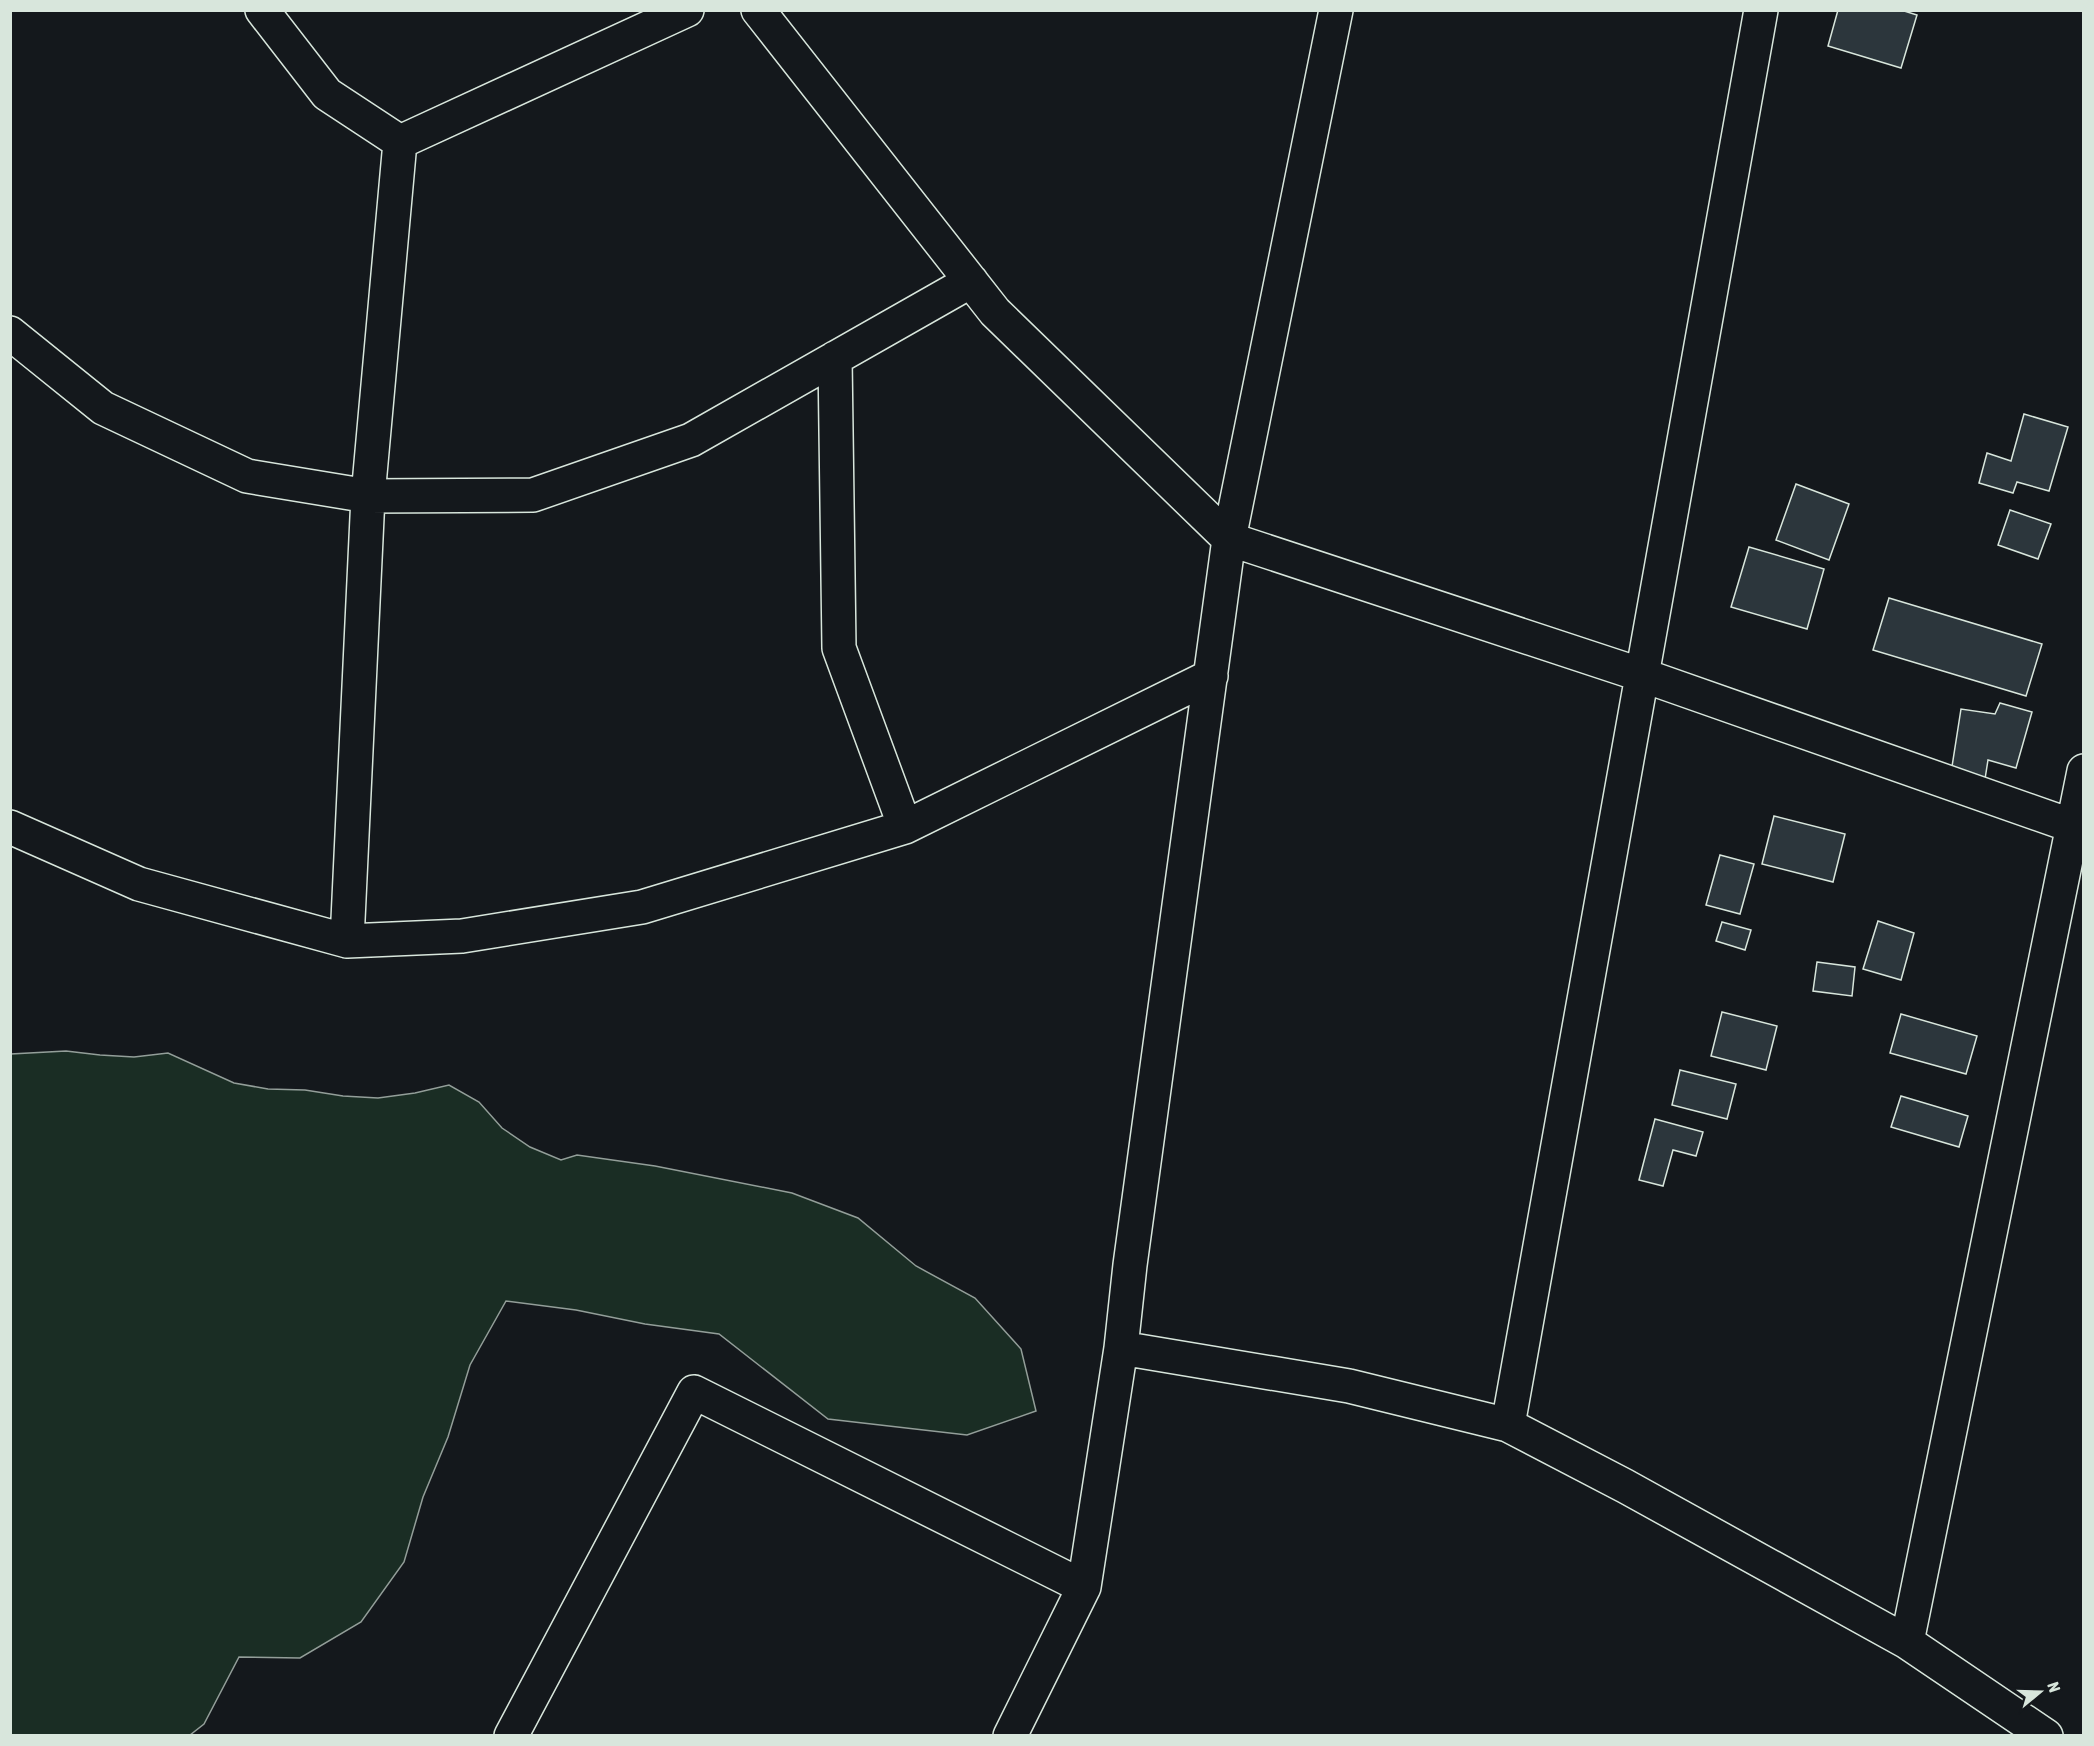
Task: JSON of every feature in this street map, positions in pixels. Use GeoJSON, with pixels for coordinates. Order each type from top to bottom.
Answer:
{"type":"FeatureCollection","features":[{"type":"Feature","properties":{"kind":"street"},"geometry":{"type":"LineString","coordinates":[[262,10],[327,94],[400,142]]}},
{"type":"Feature","properties":{"kind":"street"},"geometry":{"type":"LineString","coordinates":[[400,142],[687,10]]}},
{"type":"Feature","properties":{"kind":"street"},"geometry":{"type":"LineString","coordinates":[[758,10],[995,312],[1230,539],[1642,675],[2078,828]]}},
{"type":"Feature","properties":{"kind":"street"},"geometry":{"type":"LineString","coordinates":[[1010,1736],[1084,1587],[1121,1348],[1130,1265],[1230,539],[1336,10]]}},
{"type":"Feature","properties":{"kind":"street"},"geometry":{"type":"LineString","coordinates":[[1508,1425],[1761,10]]}},
{"type":"Feature","properties":{"kind":"street"},"geometry":{"type":"LineString","coordinates":[[347,941],[368,496],[400,142]]}},
{"type":"Feature","properties":{"kind":"street"},"geometry":{"type":"LineString","coordinates":[[10,333],[103,408],[247,476],[368,496],[533,495],[691,440],[971,281]]}},
{"type":"Feature","properties":{"kind":"street"},"geometry":{"type":"LineString","coordinates":[[835,358],[839,648],[905,827]]}},
{"type":"Feature","properties":{"kind":"street"},"geometry":{"type":"LineString","coordinates":[[10,827],[138,884],[347,941],[462,936],[642,908],[905,827],[1211,676]]}},
{"type":"Feature","properties":{"kind":"street"},"geometry":{"type":"LineString","coordinates":[[1907,1642],[2078,828],[2084,771]]}},
{"type":"Feature","properties":{"kind":"street"},"geometry":{"type":"LineString","coordinates":[[1121,1348],[1349,1386],[1508,1425],[1625,1486],[1907,1642],[2046,1736]]}},
{"type":"Feature","properties":{"kind":"street"},"geometry":{"type":"LineString","coordinates":[[511,1736],[694,1392],[1084,1587]]}},
{"type":"Feature","properties":{"kind":"green space"},"geometry":{"type":"Polygon","coordinates":[[[66,1051],[134,1057],[168,1053],[234,1083],[268,1089],[305,1090],[343,1096],[378,1098],[449,1085],[479,1102],[502,1128],[530,1147],[561,1160],[577,1155],[655,1166],[792,1193],[858,1218],[916,1266],[975,1298],[1021,1349],[1036,1411],[967,1435],[828,1419],[719,1334],[645,1324],[576,1310],[506,1301],[470,1365],[448,1437],[423,1497],[404,1562],[361,1622],[300,1658],[239,1657],[204,1724],[190,1735],[11,1735],[11,1054],[66,1051]]]}},
{"type":"Feature","properties":{"kind":"building"},"geometry":{"type":"Polygon","coordinates":[[[1838,10],[1901,10],[1917,15],[1901,68],[1828,46],[1838,10]]]}},
{"type":"Feature","properties":{"kind":"building"},"geometry":{"type":"Polygon","coordinates":[[[2024,414],[2068,427],[2049,491],[2017,482],[2013,493],[1979,483],[1987,453],[2011,461],[2024,414]]]}},
{"type":"Feature","properties":{"kind":"building"},"geometry":{"type":"Polygon","coordinates":[[[1796,484],[1849,504],[1829,560],[1776,540],[1796,484]]]}},
{"type":"Feature","properties":{"kind":"building"},"geometry":{"type":"Polygon","coordinates":[[[2010,510],[2051,524],[2038,559],[1998,545],[2010,510]]]}},
{"type":"Feature","properties":{"kind":"building"},"geometry":{"type":"Polygon","coordinates":[[[1749,547],[1824,569],[1807,629],[1731,607],[1749,547]]]}},
{"type":"Feature","properties":{"kind":"building"},"geometry":{"type":"Polygon","coordinates":[[[1889,598],[2042,644],[2026,696],[1873,650],[1889,598]]]}},
{"type":"Feature","properties":{"kind":"building"},"geometry":{"type":"Polygon","coordinates":[[[2000,703],[2032,712],[2016,768],[1988,760],[1985,779],[1951,773],[1961,709],[1995,714],[2000,703]]]}},
{"type":"Feature","properties":{"kind":"building"},"geometry":{"type":"Polygon","coordinates":[[[1774,816],[1845,834],[1833,882],[1762,864],[1774,816]]]}},
{"type":"Feature","properties":{"kind":"building"},"geometry":{"type":"Polygon","coordinates":[[[1720,855],[1754,864],[1740,914],[1706,905],[1720,855]]]}},
{"type":"Feature","properties":{"kind":"building"},"geometry":{"type":"Polygon","coordinates":[[[1878,921],[1914,933],[1901,980],[1863,969],[1878,921]]]}},
{"type":"Feature","properties":{"kind":"building"},"geometry":{"type":"Polygon","coordinates":[[[1722,922],[1751,930],[1745,950],[1716,941],[1722,922]]]}},
{"type":"Feature","properties":{"kind":"building"},"geometry":{"type":"Polygon","coordinates":[[[1817,962],[1855,967],[1852,996],[1813,991],[1817,962]]]}},
{"type":"Feature","properties":{"kind":"building"},"geometry":{"type":"Polygon","coordinates":[[[1722,1012],[1777,1026],[1766,1070],[1711,1056],[1722,1012]]]}},
{"type":"Feature","properties":{"kind":"building"},"geometry":{"type":"Polygon","coordinates":[[[1901,1014],[1977,1036],[1966,1074],[1890,1053],[1901,1014]]]}},
{"type":"Feature","properties":{"kind":"building"},"geometry":{"type":"Polygon","coordinates":[[[1680,1070],[1736,1084],[1727,1119],[1672,1105],[1680,1070]]]}},
{"type":"Feature","properties":{"kind":"building"},"geometry":{"type":"Polygon","coordinates":[[[1901,1096],[1968,1116],[1959,1147],[1891,1127],[1901,1096]]]}},
{"type":"Feature","properties":{"kind":"building"},"geometry":{"type":"Polygon","coordinates":[[[1655,1119],[1703,1132],[1696,1156],[1673,1150],[1663,1186],[1639,1180],[1655,1119]]]}}]}
